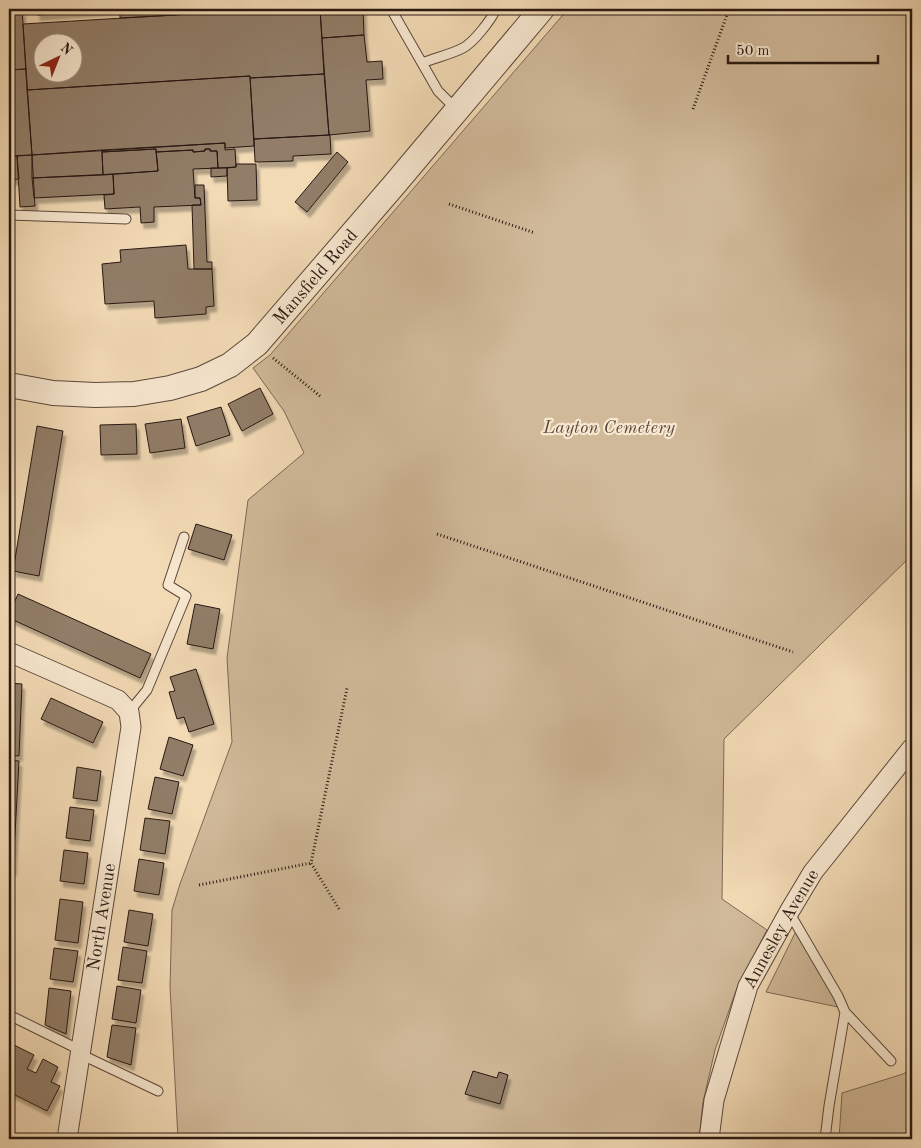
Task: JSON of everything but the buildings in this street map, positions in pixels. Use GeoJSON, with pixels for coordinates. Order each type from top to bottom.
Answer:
{"type":"FeatureCollection","features":[{"type":"Feature","properties":{"kind":"street","name":"Mansfield Road"},"geometry":{"type":"LineString","coordinates":[[9,389],[95,395],[134,394],[170,388],[201,379],[230,365],[257,344],[542,9]]}},
{"type":"Feature","properties":{"kind":"street"},"geometry":{"type":"LineString","coordinates":[[9,652],[123,706]]}},
{"type":"Feature","properties":{"kind":"street","name":"North Avenue"},"geometry":{"type":"LineString","coordinates":[[67,1139],[131,728],[123,706]]}},
{"type":"Feature","properties":{"kind":"street","name":"Annesley Avenue"},"geometry":{"type":"LineString","coordinates":[[709,1139],[714,1100],[748,986],[813,872],[912,749]]}},
{"type":"Feature","properties":{"kind":"lane"},"geometry":{"type":"LineString","coordinates":[[392,9],[438,92],[457,110]]}},
{"type":"Feature","properties":{"kind":"lane"},"geometry":{"type":"LineString","coordinates":[[422,63],[463,48],[471,42],[493,16],[496,9]]}},
{"type":"Feature","properties":{"kind":"lane"},"geometry":{"type":"LineString","coordinates":[[9,215],[126,219]]}},
{"type":"Feature","properties":{"kind":"lane"},"geometry":{"type":"LineString","coordinates":[[123,706],[147,690],[186,596],[168,585],[184,537]]}},
{"type":"Feature","properties":{"kind":"lane"},"geometry":{"type":"LineString","coordinates":[[789,912],[838,996],[845,1012],[891,1061]]}},
{"type":"Feature","properties":{"kind":"lane"},"geometry":{"type":"LineString","coordinates":[[825,1139],[845,1012]]}},
{"type":"Feature","properties":{"kind":"lane"},"geometry":{"type":"LineString","coordinates":[[9,1015],[158,1091]]}},
{"type":"Feature","properties":{"kind":"path"},"geometry":{"type":"LineString","coordinates":[[693,109],[729,9]]}},
{"type":"Feature","properties":{"kind":"path"},"geometry":{"type":"LineString","coordinates":[[449,204],[535,233]]}},
{"type":"Feature","properties":{"kind":"path"},"geometry":{"type":"LineString","coordinates":[[257,344],[320,396]]}},
{"type":"Feature","properties":{"kind":"path"},"geometry":{"type":"LineString","coordinates":[[437,534],[793,652]]}},
{"type":"Feature","properties":{"kind":"path"},"geometry":{"type":"LineString","coordinates":[[340,909],[311,864],[347,688]]}},
{"type":"Feature","properties":{"kind":"path"},"geometry":{"type":"LineString","coordinates":[[199,885],[311,864]]}},
{"type":"Feature","properties":{"kind":"green space","name":"Layton Cemetery"},"geometry":{"type":"Polygon","coordinates":[[[568,9],[912,9],[912,555],[724,739],[722,899],[767,930],[738,985],[715,1050],[703,1102],[699,1139],[178,1139],[170,987],[172,910],[232,742],[227,658],[248,500],[304,453],[284,411],[253,368],[270,355],[568,9]]]}},
{"type":"Feature","properties":{"kind":"green space"},"geometry":{"type":"Polygon","coordinates":[[[798,927],[843,1007],[766,992],[798,927]]]}},
{"type":"Feature","properties":{"kind":"green space"},"geometry":{"type":"Polygon","coordinates":[[[912,1069],[912,1139],[839,1139],[842,1093],[903,1074],[912,1069]]]}}]}
